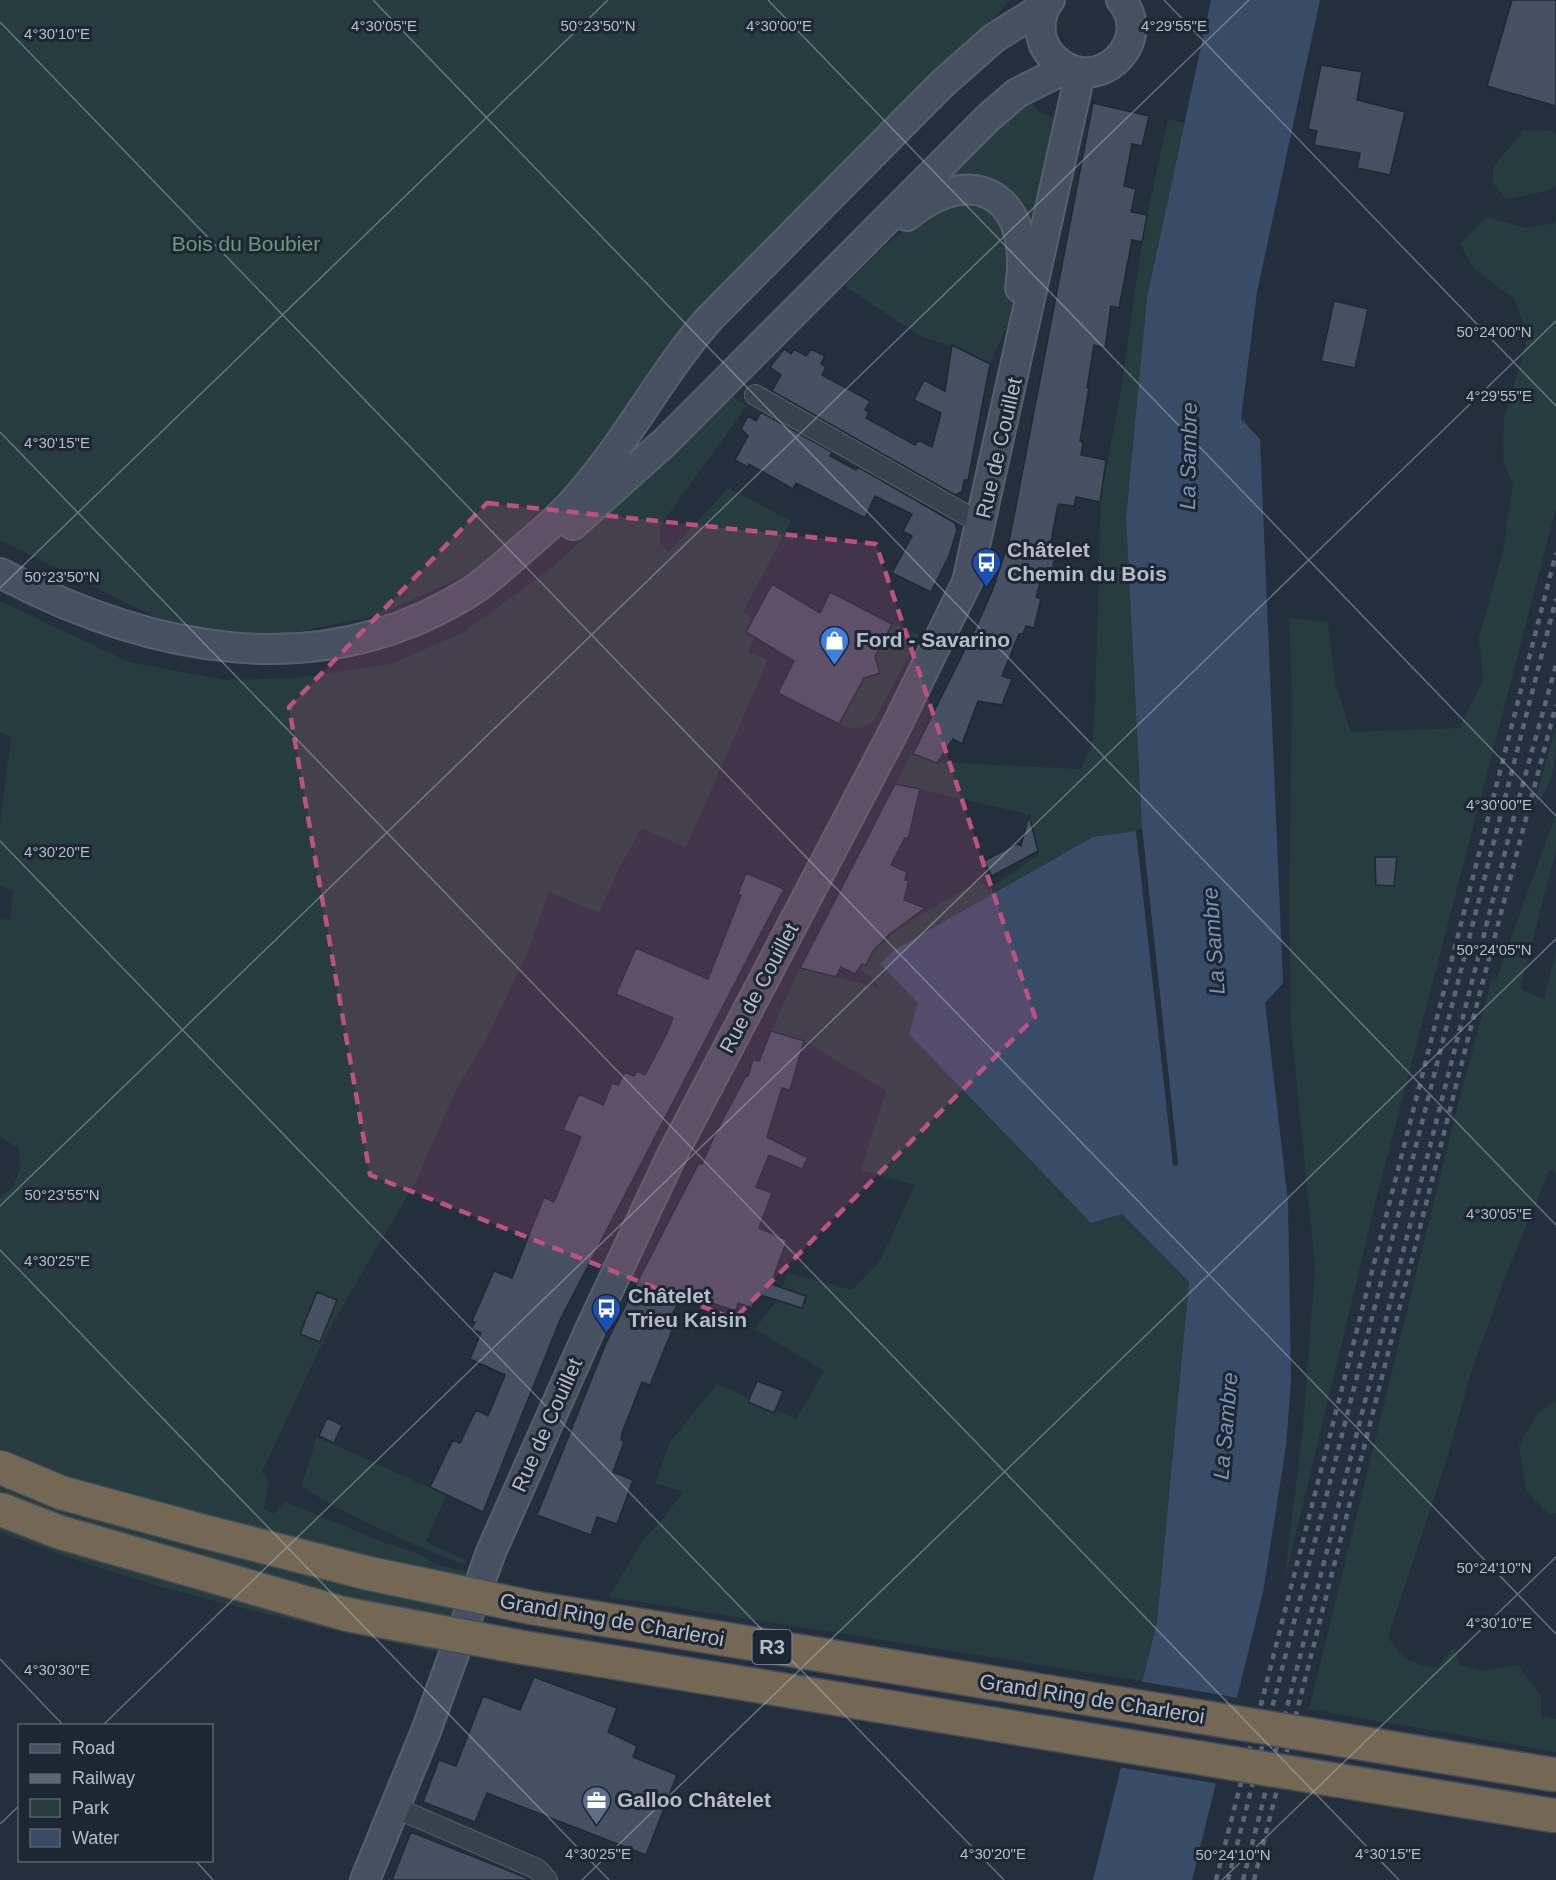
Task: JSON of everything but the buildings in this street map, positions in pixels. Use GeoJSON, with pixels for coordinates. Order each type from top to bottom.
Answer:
{"type":"FeatureCollection","features":[{"type":"Feature","properties":{"kind":"highway","name":"Grand Ring de Charleroi"},"geometry":{"type":"LineString","coordinates":[[0,1467],[62,1493],[202,1531],[367,1573],[534,1608],[1556,1775]]}},
{"type":"Feature","properties":{"kind":"highway","name":"Grand Ring de Charleroi"},"geometry":{"type":"LineString","coordinates":[[0,1509],[59,1532],[345,1614],[520,1647],[1556,1816]]}},
{"type":"Feature","properties":{"kind":"main road"},"geometry":{"type":"LineString","coordinates":[[0,590],[109,638],[148,650],[208,662],[286,665],[334,658],[388,646],[452,619],[477,604],[521,571],[664,442],[989,117],[1017,93],[1073,71],[1096,72],[1111,66],[1123,55],[1130,40],[1131,19],[1121,0]]}},
{"type":"Feature","properties":{"kind":"main road"},"geometry":{"type":"LineString","coordinates":[[1047,3],[1040,26],[1042,42],[1050,56],[1073,71]]}},
{"type":"Feature","properties":{"kind":"main road"},"geometry":{"type":"LineString","coordinates":[[0,573],[45,596],[117,625],[177,641],[228,648],[294,649],[339,643],[387,631],[447,605],[493,575],[581,494],[635,421],[686,344],[935,92],[994,38],[1047,3]]}},
{"type":"Feature","properties":{"kind":"main road","name":"Rue de Couillet"},"geometry":{"type":"LineString","coordinates":[[365,1880],[426,1731],[491,1552],[591,1327],[672,1155],[896,727],[962,592],[982,524],[1023,340],[1073,71]]}},
{"type":"Feature","properties":{"kind":"main road"},"geometry":{"type":"LineString","coordinates":[[828,278],[855,262],[917,207],[938,194],[956,189],[976,189],[991,195],[1005,207],[1015,221],[1023,256],[1016,313],[1023,340]]}},
{"type":"Feature","properties":{"kind":"street"},"geometry":{"type":"LineString","coordinates":[[755,395],[982,524]]}},
{"type":"Feature","properties":{"kind":"street"},"geometry":{"type":"LineString","coordinates":[[394,1807],[537,1869],[547,1880]]}},
{"type":"Feature","properties":{"kind":"highlighted area"},"geometry":{"type":"Polygon","coordinates":[[[487,503],[876,544],[1035,1017],[734,1319],[370,1175],[289,707],[487,503]]]}},
{"type":"Feature","properties":{"kind":"green space","name":"Bois du Boubier"},"geometry":{"type":"Polygon","coordinates":[[[0,0],[1010,0],[589,463],[482,567],[380,615],[286,634],[235,636],[155,617],[0,540],[0,0]]]}},
{"type":"Feature","properties":{"kind":"green space"},"geometry":{"type":"Polygon","coordinates":[[[1027,97],[1039,112],[1054,118],[1051,150],[1030,236],[945,183],[969,146],[1027,97]]]}},
{"type":"Feature","properties":{"kind":"green space"},"geometry":{"type":"Polygon","coordinates":[[[1168,119],[1184,123],[1147,297],[1126,517],[1142,830],[1093,837],[894,950],[918,1003],[909,1034],[1091,1223],[1122,1214],[1189,1282],[1157,1622],[1142,1681],[609,1597],[644,1538],[659,1524],[683,1492],[655,1483],[670,1442],[717,1384],[796,1419],[824,1371],[755,1329],[777,1300],[788,1273],[852,1290],[880,1261],[915,1185],[861,1170],[886,1091],[804,1041],[771,1032],[800,968],[880,988],[872,978],[858,968],[859,962],[866,965],[869,963],[866,959],[896,929],[981,880],[988,890],[1039,854],[1031,821],[1023,813],[895,784],[912,753],[937,762],[1081,769],[1092,744],[1101,497],[1121,390],[1143,234],[1168,119]]]}},
{"type":"Feature","properties":{"kind":"green space"},"geometry":{"type":"Polygon","coordinates":[[[1524,130],[1553,131],[1556,134],[1556,185],[1548,191],[1506,199],[1493,183],[1493,167],[1524,130]]]}},
{"type":"Feature","properties":{"kind":"green space"},"geometry":{"type":"Polygon","coordinates":[[[979,199],[1011,232],[1015,278],[1008,324],[990,363],[952,346],[920,336],[845,286],[879,251],[934,206],[979,199]]]}},
{"type":"Feature","properties":{"kind":"green space"},"geometry":{"type":"Polygon","coordinates":[[[1486,217],[1526,228],[1554,223],[1556,220],[1556,508],[1377,1196],[1284,1583],[1303,1428],[1315,1268],[1291,1027],[1289,901],[1292,697],[1289,618],[1328,622],[1336,686],[1351,732],[1459,728],[1483,681],[1479,638],[1502,555],[1513,485],[1503,461],[1504,418],[1528,338],[1515,300],[1474,269],[1460,244],[1486,217]]]}},
{"type":"Feature","properties":{"kind":"green space"},"geometry":{"type":"Polygon","coordinates":[[[733,396],[747,406],[660,526],[660,542],[669,552],[728,488],[791,521],[743,612],[762,624],[748,652],[768,660],[686,848],[642,828],[618,870],[599,913],[549,892],[527,954],[485,1042],[457,1088],[415,1183],[327,1333],[262,1472],[269,1481],[264,1508],[273,1514],[286,1502],[385,1543],[419,1554],[440,1566],[466,1571],[437,1652],[326,1628],[161,1587],[0,1532],[0,1198],[13,1186],[20,1169],[19,1149],[0,1136],[0,919],[10,920],[13,891],[0,886],[0,823],[11,737],[0,732],[0,601],[129,662],[225,680],[294,678],[391,664],[462,633],[553,567],[733,396]]]}},
{"type":"Feature","properties":{"kind":"green space"},"geometry":{"type":"Polygon","coordinates":[[[891,623],[920,635],[874,721],[857,728],[839,724],[864,678],[880,673],[875,657],[891,623]]]}},
{"type":"Feature","properties":{"kind":"green space"},"geometry":{"type":"Polygon","coordinates":[[[1556,727],[1553,770],[1541,798],[1533,806],[1556,727]]]}},
{"type":"Feature","properties":{"kind":"green space"},"geometry":{"type":"Polygon","coordinates":[[[1556,814],[1556,850],[1520,989],[1544,999],[1556,951],[1556,1174],[1550,1169],[1505,1277],[1469,1379],[1448,1455],[1388,1637],[1408,1660],[1437,1668],[1454,1647],[1460,1665],[1483,1671],[1518,1665],[1541,1696],[1541,1716],[1556,1719],[1556,1752],[1309,1709],[1457,1108],[1492,979],[1496,980],[1556,814]]]}},
{"type":"Feature","properties":{"kind":"green space"},"geometry":{"type":"Polygon","coordinates":[[[1556,1400],[1556,1513],[1549,1514],[1526,1491],[1519,1445],[1538,1413],[1556,1400]]]}},
{"type":"Feature","properties":{"kind":"green space"},"geometry":{"type":"Polygon","coordinates":[[[317,1437],[446,1495],[426,1542],[466,1560],[464,1565],[401,1539],[301,1486],[317,1437]]]}},
{"type":"Feature","properties":{"kind":"water","name":"La Sambre"},"geometry":{"type":"Polygon","coordinates":[[[1211,0],[1320,0],[1257,292],[1241,419],[1260,439],[1283,983],[1265,1003],[1288,1202],[1291,1381],[1286,1446],[1263,1592],[1192,1880],[1093,1880],[1157,1622],[1189,1282],[1122,1214],[1091,1223],[909,1034],[918,1003],[880,964],[894,950],[1093,837],[1136,831],[1173,1164],[1178,1165],[1142,828],[1126,518],[1147,297],[1211,0]]]}},
{"type":"Feature","properties":{"kind":"pier"},"geometry":{"type":"Polygon","coordinates":[[[1142,828],[1178,1163],[1176,1166],[1173,1164],[1136,831],[1139,830],[1146,895],[1139,829],[1142,828]]]}},
{"type":"Feature","properties":{"kind":"pier"},"geometry":{"type":"Polygon","coordinates":[[[1139,1681],[1239,1698],[1219,1784],[1118,1767],[1139,1681]]]}},
{"type":"Feature","properties":{"kind":"railway"},"geometry":{"type":"LineString","coordinates":[[1216,1880],[1556,553]]}},
{"type":"Feature","properties":{"kind":"railway"},"geometry":{"type":"LineString","coordinates":[[1228,1880],[1556,599]]}},
{"type":"Feature","properties":{"kind":"railway"},"geometry":{"type":"LineString","coordinates":[[1243,1880],[1517,805],[1556,665]]}},
{"type":"Feature","properties":{"kind":"railway"},"geometry":{"type":"LineString","coordinates":[[1254,1880],[1473,1019],[1556,705]]}},
{"type":"Feature","properties":{"kind":"place","name":"Châtelet Chemin du Bois"},"geometry":{"type":"Point","coordinates":[986,588]}},
{"type":"Feature","properties":{"kind":"place","name":"Ford - Savarino"},"geometry":{"type":"Point","coordinates":[835,666]}},
{"type":"Feature","properties":{"kind":"place","name":"Châtelet Trieu Kaisin"},"geometry":{"type":"Point","coordinates":[607,1334]}},
{"type":"Feature","properties":{"kind":"place","name":"Galloo Châtelet"},"geometry":{"type":"Point","coordinates":[596,1826]}}]}
